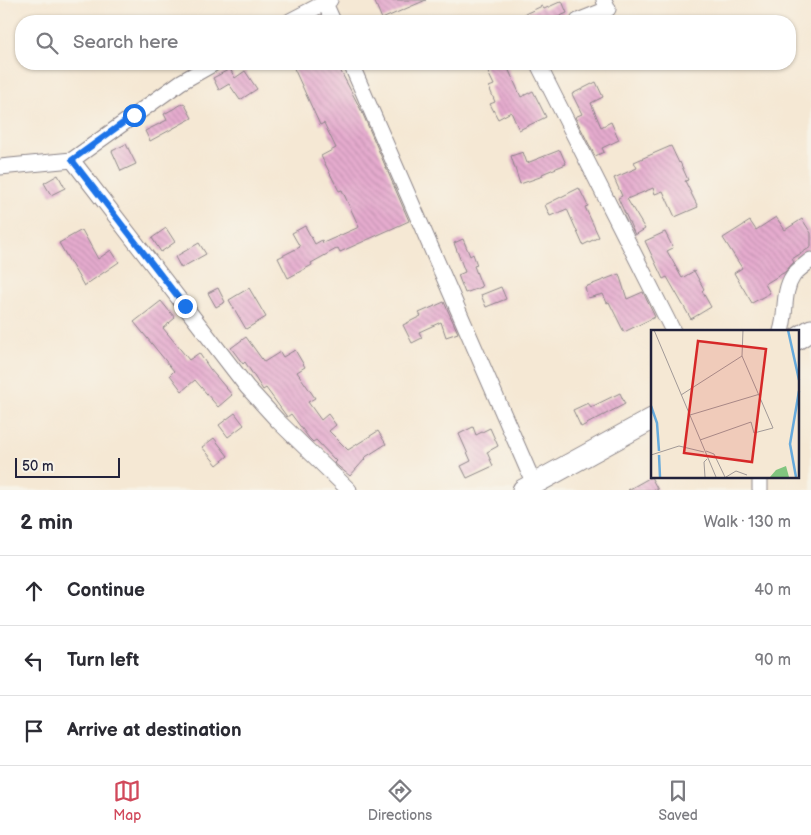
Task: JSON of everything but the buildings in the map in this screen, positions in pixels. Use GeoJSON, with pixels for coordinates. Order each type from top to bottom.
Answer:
{"type":"FeatureCollection","features":[{"type":"Feature","properties":{"kind":"main road"},"geometry":{"type":"LineString","coordinates":[[798,338],[811,330]]}},
{"type":"Feature","properties":{"kind":"main road"},"geometry":{"type":"LineString","coordinates":[[529,487],[651,420]]}},
{"type":"Feature","properties":{"kind":"street"},"geometry":{"type":"LineString","coordinates":[[593,15],[608,9],[604,0]]}},
{"type":"Feature","properties":{"kind":"street"},"geometry":{"type":"LineString","coordinates":[[301,15],[327,1],[331,15]]}},
{"type":"Feature","properties":{"kind":"street"},"geometry":{"type":"LineString","coordinates":[[0,167],[72,160],[181,82],[202,70]]}},
{"type":"Feature","properties":{"kind":"street"},"geometry":{"type":"LineString","coordinates":[[354,70],[529,487]]}},
{"type":"Feature","properties":{"kind":"street"},"geometry":{"type":"LineString","coordinates":[[541,70],[672,330]]}},
{"type":"Feature","properties":{"kind":"street"},"geometry":{"type":"LineString","coordinates":[[72,160],[247,387],[278,422],[349,490]]}},
{"type":"Feature","properties":{"kind":"street"},"geometry":{"type":"LineString","coordinates":[[781,330],[784,322],[786,296],[792,277],[811,260]]}},
{"type":"Feature","properties":{"kind":"route"},"geometry":{"type":"LineString","coordinates":[[134,115],[72,160],[185,306]]}}]}
